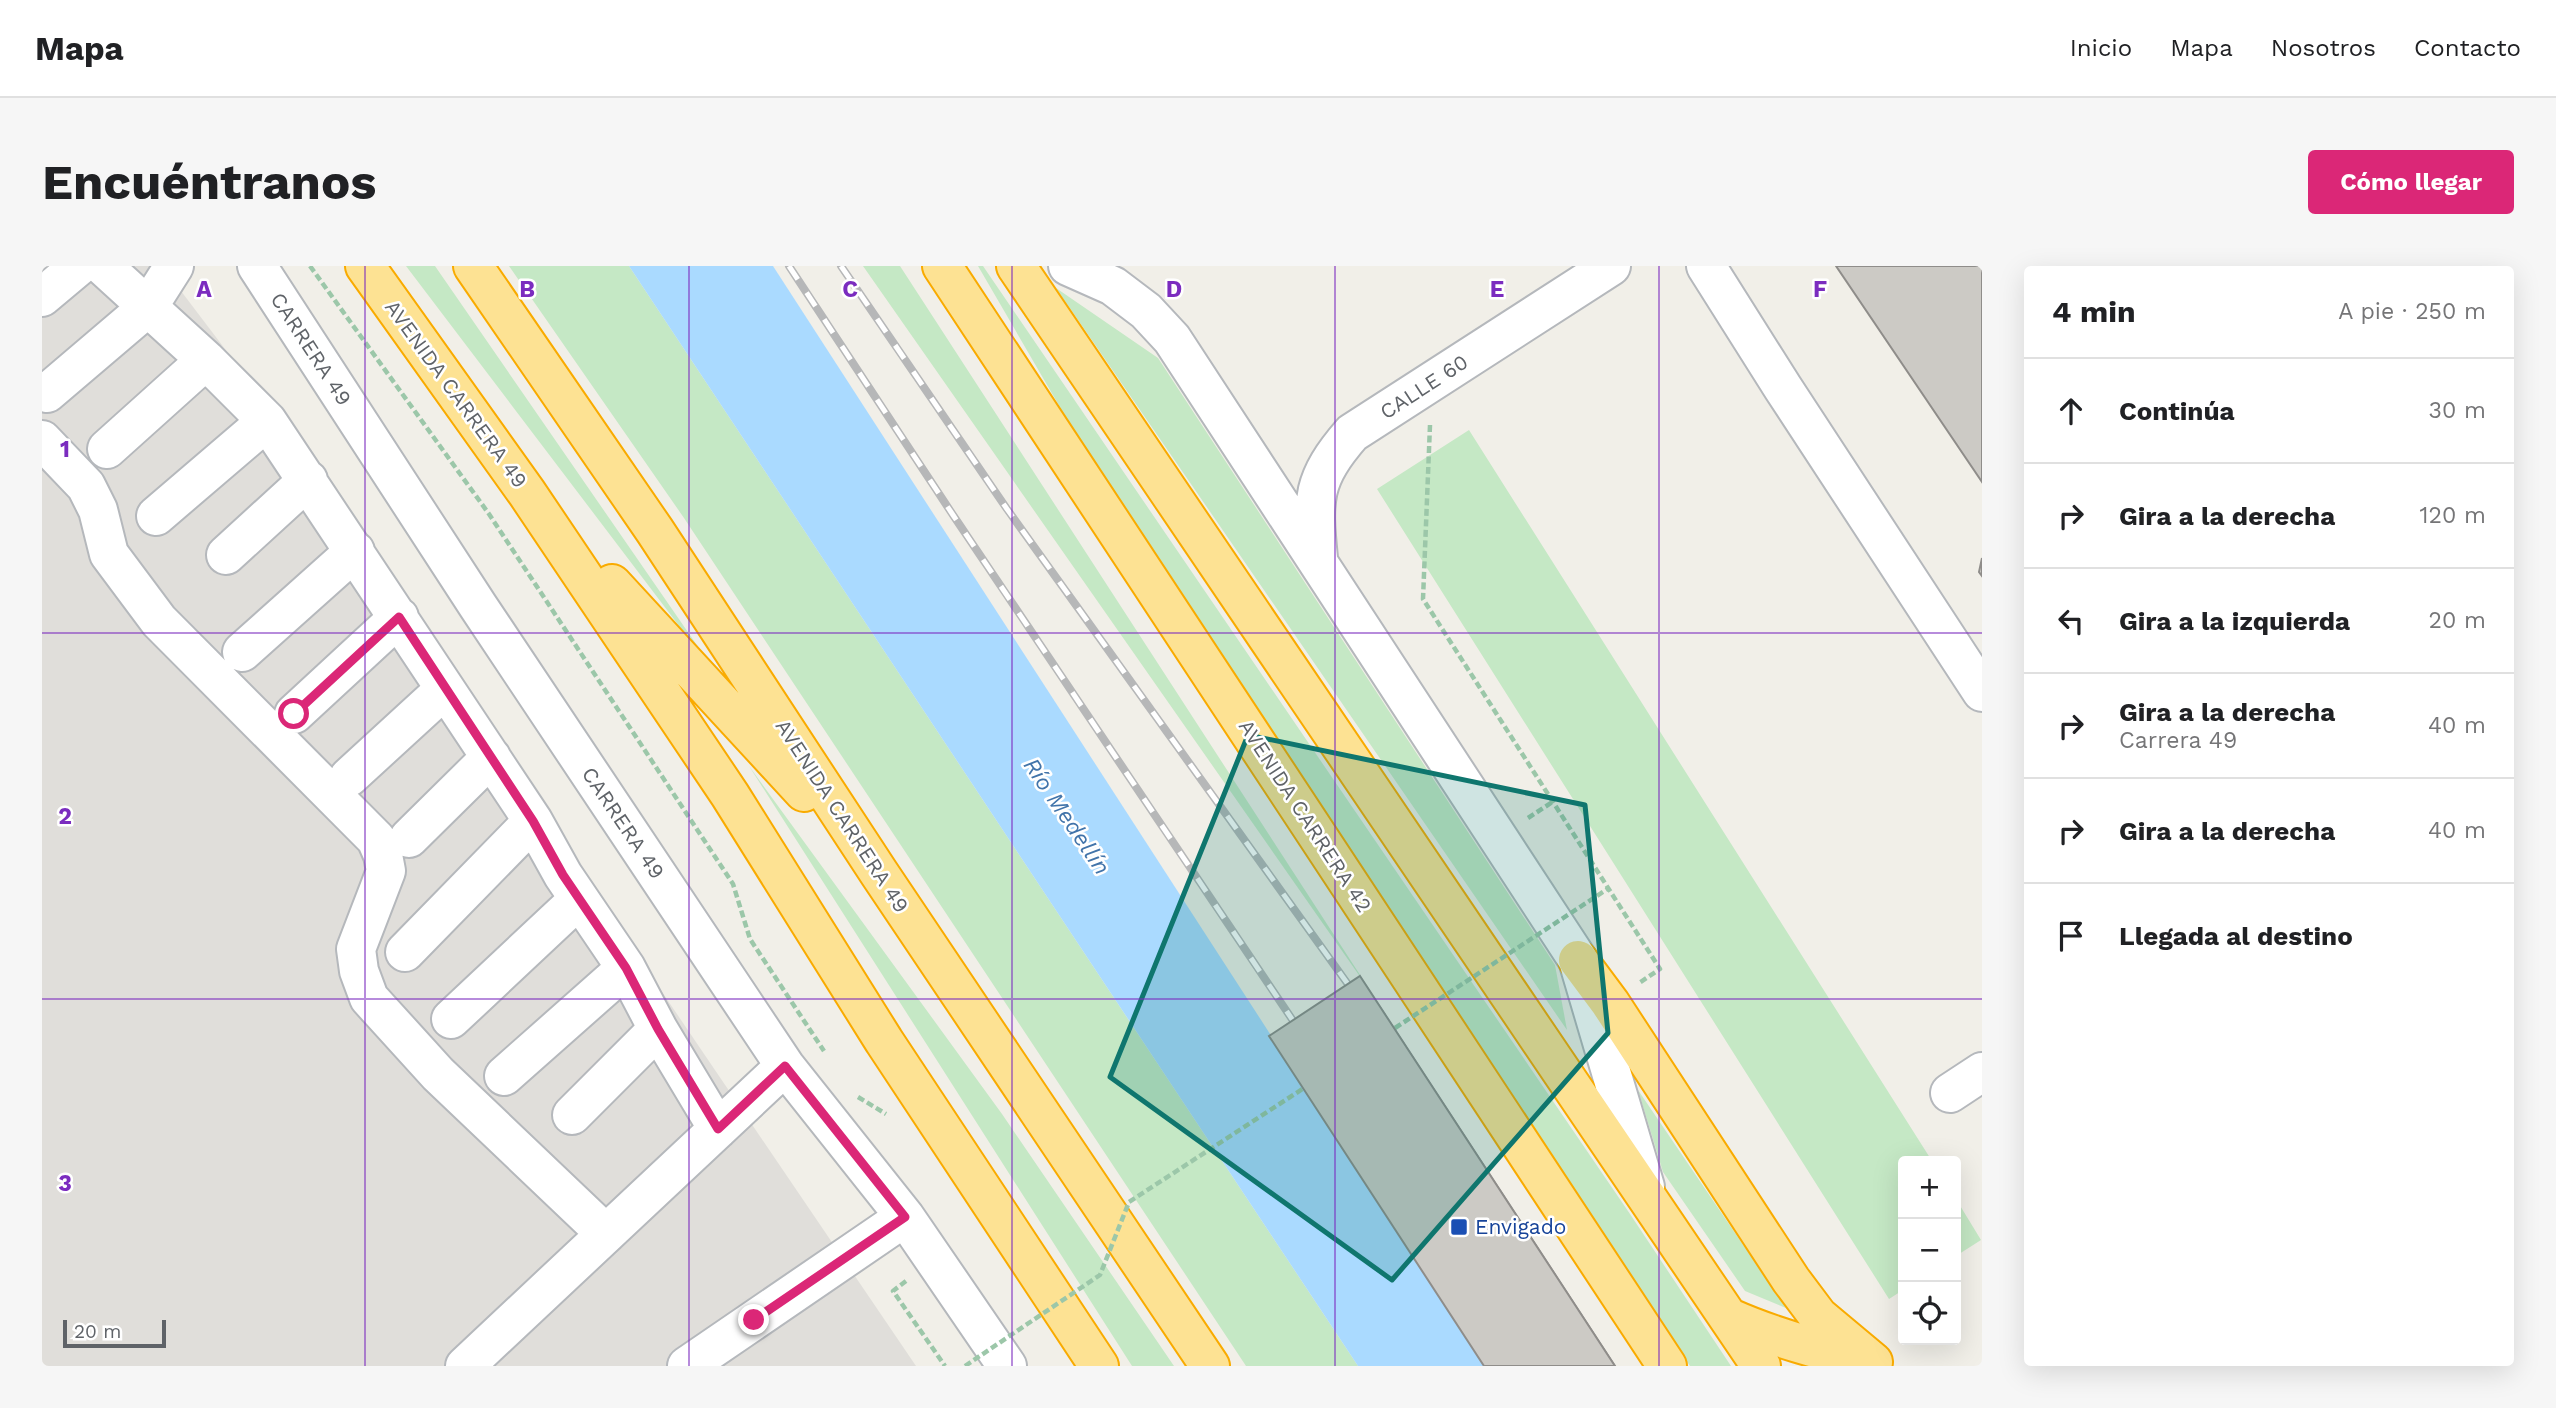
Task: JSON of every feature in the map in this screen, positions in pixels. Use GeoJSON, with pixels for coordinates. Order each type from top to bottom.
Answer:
{"type":"FeatureCollection","features":[{"type":"Feature","properties":{"kind":"highway","name":"AVENIDA CARRERA 49"},"geometry":{"type":"LineString","coordinates":[[365,266],[527,493],[730,795],[884,1041],[1099,1366]]}},
{"type":"Feature","properties":{"kind":"highway","name":"AVENIDA CARRERA 49"},"geometry":{"type":"LineString","coordinates":[[473,266],[655,531],[879,873],[1210,1366]]}},
{"type":"Feature","properties":{"kind":"highway","name":"AVENIDA CARRERA 42"},"geometry":{"type":"LineString","coordinates":[[942,266],[1667,1366]]}},
{"type":"Feature","properties":{"kind":"highway"},"geometry":{"type":"LineString","coordinates":[[1016,266],[1761,1366]]}},
{"type":"Feature","properties":{"kind":"highway"},"geometry":{"type":"LineString","coordinates":[[527,493],[879,873]]}},
{"type":"Feature","properties":{"kind":"highway"},"geometry":{"type":"LineString","coordinates":[[1578,960],[1610,1003],[1791,1280],[1818,1316],[1886,1364]]}},
{"type":"Feature","properties":{"kind":"highway"},"geometry":{"type":"LineString","coordinates":[[1730,1318],[1772,1336],[1814,1349],[1886,1364]]}},
{"type":"Feature","properties":{"kind":"street"},"geometry":{"type":"LineString","coordinates":[[42,297],[79,266]]}},
{"type":"Feature","properties":{"kind":"street"},"geometry":{"type":"LineString","coordinates":[[103,266],[206,360],[267,421],[533,821],[579,900],[626,968],[658,1029],[718,1129]]}},
{"type":"Feature","properties":{"kind":"street"},"geometry":{"type":"LineString","coordinates":[[47,393],[148,307],[174,266]]}},
{"type":"Feature","properties":{"kind":"street","name":"CARRERA 49"},"geometry":{"type":"LineString","coordinates":[[257,266],[478,606],[785,1066],[905,1217],[1007,1366]]}},
{"type":"Feature","properties":{"kind":"street"},"geometry":{"type":"LineString","coordinates":[[1068,266],[1113,286],[1146,311],[1172,339],[1578,960],[1647,1196]]}},
{"type":"Feature","properties":{"kind":"street","name":"CALLE 60"},"geometry":{"type":"LineString","coordinates":[[1318,560],[1314,518],[1318,486],[1331,458],[1352,433],[1611,266]]}},
{"type":"Feature","properties":{"kind":"street"},"geometry":{"type":"LineString","coordinates":[[1706,266],[1982,692]]}},
{"type":"Feature","properties":{"kind":"street"},"geometry":{"type":"LineString","coordinates":[[107,449],[206,360]]}},
{"type":"Feature","properties":{"kind":"street"},"geometry":{"type":"LineString","coordinates":[[156,516],[267,421]]}},
{"type":"Feature","properties":{"kind":"street"},"geometry":{"type":"LineString","coordinates":[[42,440],[86,486],[98,510],[108,554],[159,621],[376,839],[386,871],[356,948],[359,971],[369,998],[438,1074],[606,1234]]}},
{"type":"Feature","properties":{"kind":"street"},"geometry":{"type":"LineString","coordinates":[[226,555],[308,480]]}},
{"type":"Feature","properties":{"kind":"street"},"geometry":{"type":"LineString","coordinates":[[242,652],[355,551]]}},
{"type":"Feature","properties":{"kind":"street"},"geometry":{"type":"LineString","coordinates":[[294,714],[399,617]]}},
{"type":"Feature","properties":{"kind":"street"},"geometry":{"type":"LineString","coordinates":[[349,777],[445,688]]}},
{"type":"Feature","properties":{"kind":"street"},"geometry":{"type":"LineString","coordinates":[[409,838],[491,757]]}},
{"type":"Feature","properties":{"kind":"street"},"geometry":{"type":"LineString","coordinates":[[405,952],[533,821]]}},
{"type":"Feature","properties":{"kind":"street"},"geometry":{"type":"LineString","coordinates":[[451,1019],[579,900]]}},
{"type":"Feature","properties":{"kind":"street"},"geometry":{"type":"LineString","coordinates":[[504,1076],[626,968]]}},
{"type":"Feature","properties":{"kind":"street"},"geometry":{"type":"LineString","coordinates":[[572,1115],[658,1029]]}},
{"type":"Feature","properties":{"kind":"street"},"geometry":{"type":"LineString","coordinates":[[465,1366],[785,1066]]}},
{"type":"Feature","properties":{"kind":"street"},"geometry":{"type":"LineString","coordinates":[[1950,1093],[1982,1072]]}},
{"type":"Feature","properties":{"kind":"street"},"geometry":{"type":"LineString","coordinates":[[687,1366],[905,1217]]}},
{"type":"Feature","properties":{"kind":"path"},"geometry":{"type":"LineString","coordinates":[[310,266],[489,514],[726,872],[733,884],[750,939],[829,1059]]}},
{"type":"Feature","properties":{"kind":"path"},"geometry":{"type":"LineString","coordinates":[[1432,382],[1423,598],[1660,969]]}},
{"type":"Feature","properties":{"kind":"path"},"geometry":{"type":"LineString","coordinates":[[1395,1028],[1609,888]]}},
{"type":"Feature","properties":{"kind":"path"},"geometry":{"type":"LineString","coordinates":[[965,1366],[1100,1275],[1129,1202],[1304,1088]]}},
{"type":"Feature","properties":{"kind":"path"},"geometry":{"type":"LineString","coordinates":[[851,1092],[890,1117]]}},
{"type":"Feature","properties":{"kind":"path"},"geometry":{"type":"LineString","coordinates":[[893,1291],[945,1366]]}},
{"type":"Feature","properties":{"kind":"path"},"geometry":{"type":"LineString","coordinates":[[1028,1322],[1035,1333]]}},
{"type":"Feature","properties":{"kind":"highlighted area"},"geometry":{"type":"Polygon","coordinates":[[[1248,735],[1585,805],[1608,1033],[1392,1280],[1110,1077],[1248,735]]]}},
{"type":"Feature","properties":{"kind":"shaded area"},"geometry":{"type":"Polygon","coordinates":[[[42,266],[162,266],[228,353],[916,1366],[42,1366],[42,266]]]}},
{"type":"Feature","properties":{"kind":"green space"},"geometry":{"type":"Polygon","coordinates":[[[406,266],[435,266],[730,693],[406,266]]]}},
{"type":"Feature","properties":{"kind":"green space"},"geometry":{"type":"Polygon","coordinates":[[[509,266],[629,266],[1358,1366],[1246,1366],[684,518],[509,266]]]}},
{"type":"Feature","properties":{"kind":"green space"},"geometry":{"type":"Polygon","coordinates":[[[863,266],[900,266],[1375,998],[863,266]]]}},
{"type":"Feature","properties":{"kind":"green space"},"geometry":{"type":"Polygon","coordinates":[[[978,266],[983,266],[1731,1366],[1690,1366],[1107,488],[978,266]]]}},
{"type":"Feature","properties":{"kind":"green space"},"geometry":{"type":"Polygon","coordinates":[[[1056,288],[1158,358],[1555,965],[1567,1030],[1056,288]]]}},
{"type":"Feature","properties":{"kind":"green space"},"geometry":{"type":"Polygon","coordinates":[[[1469,430],[1929,1156],[1898,1156],[1898,1293],[1889,1299],[1377,489],[1469,430]]]}},
{"type":"Feature","properties":{"kind":"green space"},"geometry":{"type":"Polygon","coordinates":[[[749,766],[1002,1114],[1174,1366],[1132,1366],[749,766]]]}},
{"type":"Feature","properties":{"kind":"green space"},"geometry":{"type":"Polygon","coordinates":[[[1638,1090],[1786,1308],[1745,1291],[1663,1172],[1638,1090]]]}},
{"type":"Feature","properties":{"kind":"green space"},"geometry":{"type":"Polygon","coordinates":[[[1961,1207],[1981,1240],[1961,1253],[1961,1207]]]}},
{"type":"Feature","properties":{"kind":"water","name":"Río Medellín"},"geometry":{"type":"Polygon","coordinates":[[[629,266],[773,266],[1485,1366],[1358,1366],[629,266]]]}},
{"type":"Feature","properties":{"kind":"building"},"geometry":{"type":"Polygon","coordinates":[[[1836,266],[1982,266],[1982,482],[1836,266]]]}},
{"type":"Feature","properties":{"kind":"building","name":"Envigado"},"geometry":{"type":"Polygon","coordinates":[[[1360,976],[1615,1366],[1484,1366],[1269,1036],[1360,976]]]}},
{"type":"Feature","properties":{"kind":"railway"},"geometry":{"type":"LineString","coordinates":[[789,266],[1304,1037]]}},
{"type":"Feature","properties":{"kind":"railway"},"geometry":{"type":"LineString","coordinates":[[841,266],[1007,509],[1360,1001]]}},
{"type":"Feature","properties":{"kind":"place","name":"Envigado"},"geometry":{"type":"Point","coordinates":[1459,1227]}},
{"type":"Feature","properties":{"kind":"route"},"geometry":{"type":"LineString","coordinates":[[294,714],[399,617],[533,821],[563,875],[626,968],[658,1029],[718,1129],[785,1066],[905,1217],[754,1320]]}}]}
